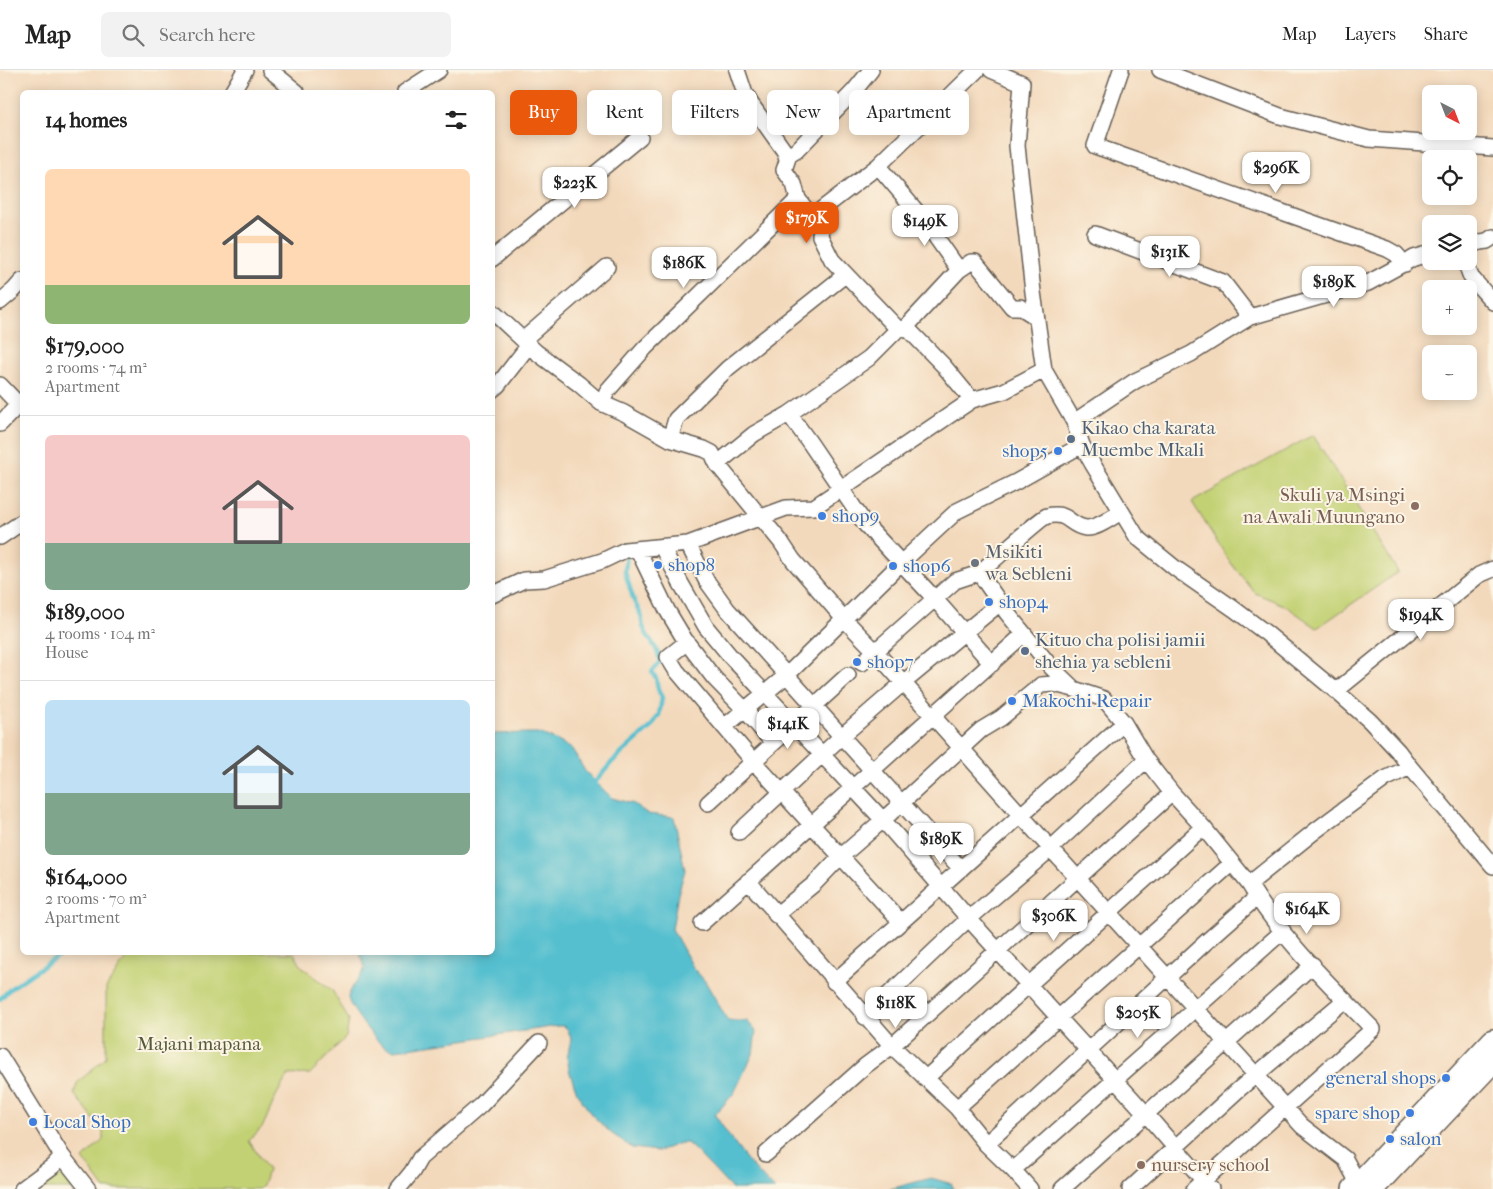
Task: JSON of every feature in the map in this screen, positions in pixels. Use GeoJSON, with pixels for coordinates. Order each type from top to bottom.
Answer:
{"type":"FeatureCollection","features":[{"type":"Feature","properties":{"kind":"main road"},"geometry":{"type":"LineString","coordinates":[[1362,1188],[1493,1040]]}},
{"type":"Feature","properties":{"kind":"main road"},"geometry":{"type":"LineString","coordinates":[[1362,1188],[1493,1062]]}},
{"type":"Feature","properties":{"kind":"street"},"geometry":{"type":"LineString","coordinates":[[270,70],[294,90]]}},
{"type":"Feature","properties":{"kind":"street"},"geometry":{"type":"LineString","coordinates":[[408,90],[439,70]]}},
{"type":"Feature","properties":{"kind":"street"},"geometry":{"type":"LineString","coordinates":[[737,70],[745,94],[787,159]]}},
{"type":"Feature","properties":{"kind":"street"},"geometry":{"type":"LineString","coordinates":[[871,70],[854,91],[796,151],[789,155],[784,170],[794,184],[798,199],[821,229],[820,236],[832,260],[902,328],[937,358],[972,400]]}},
{"type":"Feature","properties":{"kind":"street"},"geometry":{"type":"LineString","coordinates":[[812,216],[878,166],[976,70]]}},
{"type":"Feature","properties":{"kind":"street"},"geometry":{"type":"LineString","coordinates":[[991,70],[1024,77],[1017,146],[1036,317],[1044,370],[1074,422],[1082,444],[1121,512],[1137,537],[1175,568],[1250,621],[1370,721],[1398,751],[1410,768],[1493,866]]}},
{"type":"Feature","properties":{"kind":"street"},"geometry":{"type":"LineString","coordinates":[[1121,70],[1095,146],[1387,249],[1396,254],[1405,264]]}},
{"type":"Feature","properties":{"kind":"street"},"geometry":{"type":"LineString","coordinates":[[1160,70],[1280,116],[1369,139],[1493,148]]}},
{"type":"Feature","properties":{"kind":"street"},"geometry":{"type":"LineString","coordinates":[[233,90],[239,72]]}},
{"type":"Feature","properties":{"kind":"street"},"geometry":{"type":"LineString","coordinates":[[495,257],[640,137]]}},
{"type":"Feature","properties":{"kind":"street"},"geometry":{"type":"LineString","coordinates":[[878,166],[924,220],[959,270]]}},
{"type":"Feature","properties":{"kind":"street"},"geometry":{"type":"LineString","coordinates":[[601,403],[608,390],[645,348],[798,199]]}},
{"type":"Feature","properties":{"kind":"street"},"geometry":{"type":"LineString","coordinates":[[1095,234],[1223,282],[1250,317]]}},
{"type":"Feature","properties":{"kind":"street"},"geometry":{"type":"LineString","coordinates":[[1477,243],[1487,241],[1493,237]]}},
{"type":"Feature","properties":{"kind":"street"},"geometry":{"type":"LineString","coordinates":[[1074,422],[1135,381],[1191,354],[1250,317],[1368,283],[1422,255]]}},
{"type":"Feature","properties":{"kind":"street"},"geometry":{"type":"LineString","coordinates":[[717,464],[754,434],[788,414],[869,358],[902,328],[959,270],[971,262],[975,262],[1012,307],[1020,307],[1036,317]]}},
{"type":"Feature","properties":{"kind":"street"},"geometry":{"type":"LineString","coordinates":[[495,388],[526,342],[607,267]]}},
{"type":"Feature","properties":{"kind":"street"},"geometry":{"type":"LineString","coordinates":[[1468,270],[1471,277],[1493,302]]}},
{"type":"Feature","properties":{"kind":"street"},"geometry":{"type":"LineString","coordinates":[[670,439],[676,419],[728,368],[845,274]]}},
{"type":"Feature","properties":{"kind":"street"},"geometry":{"type":"LineString","coordinates":[[0,302],[20,283]]}},
{"type":"Feature","properties":{"kind":"street"},"geometry":{"type":"LineString","coordinates":[[495,313],[526,342],[601,403],[624,413],[670,439],[712,453],[727,478],[844,619],[904,683],[1285,1108],[1302,1126],[1345,1159],[1362,1188]]}},
{"type":"Feature","properties":{"kind":"street"},"geometry":{"type":"LineString","coordinates":[[495,594],[524,580],[544,579],[602,561],[625,550],[688,544],[786,508],[814,507],[972,400],[1004,391],[1044,370]]}},
{"type":"Feature","properties":{"kind":"street"},"geometry":{"type":"LineString","coordinates":[[0,385],[20,403]]}},
{"type":"Feature","properties":{"kind":"street"},"geometry":{"type":"LineString","coordinates":[[0,424],[20,407]]}},
{"type":"Feature","properties":{"kind":"street"},"geometry":{"type":"LineString","coordinates":[[788,414],[865,524],[992,664]]}},
{"type":"Feature","properties":{"kind":"street"},"geometry":{"type":"LineString","coordinates":[[724,727],[787,675],[958,511],[1016,482],[1082,444]]}},
{"type":"Feature","properties":{"kind":"street"},"geometry":{"type":"LineString","coordinates":[[862,663],[955,581],[979,573],[1045,516],[1064,515],[1077,524],[1088,528],[1121,512]]}},
{"type":"Feature","properties":{"kind":"street"},"geometry":{"type":"LineString","coordinates":[[0,537],[20,523]]}},
{"type":"Feature","properties":{"kind":"street"},"geometry":{"type":"LineString","coordinates":[[688,544],[706,580],[727,609],[961,869]]}},
{"type":"Feature","properties":{"kind":"street"},"geometry":{"type":"LineString","coordinates":[[662,547],[706,627],[731,658],[883,820],[940,887],[1146,1114],[1175,1148],[1203,1186],[1285,1108],[1373,1029],[1283,931],[1204,827],[1172,793],[1146,760],[1124,723],[1104,699],[1054,684],[1041,684],[1001,718],[981,730],[883,820],[841,856],[814,884],[776,915]]}},
{"type":"Feature","properties":{"kind":"street"},"geometry":{"type":"LineString","coordinates":[[638,550],[666,610],[687,642],[714,678],[773,743]]}},
{"type":"Feature","properties":{"kind":"street"},"geometry":{"type":"LineString","coordinates":[[1336,691],[1479,574],[1493,569]]}},
{"type":"Feature","properties":{"kind":"street"},"geometry":{"type":"LineString","coordinates":[[979,573],[1000,603],[1051,667],[1074,689]]}},
{"type":"Feature","properties":{"kind":"street"},"geometry":{"type":"LineString","coordinates":[[739,832],[842,736],[1000,603]]}},
{"type":"Feature","properties":{"kind":"street"},"geometry":{"type":"LineString","coordinates":[[702,923],[1024,634]]}},
{"type":"Feature","properties":{"kind":"street"},"geometry":{"type":"LineString","coordinates":[[687,642],[668,657],[676,670],[753,761],[901,922]]}},
{"type":"Feature","properties":{"kind":"street"},"geometry":{"type":"LineString","coordinates":[[708,803],[848,675]]}},
{"type":"Feature","properties":{"kind":"street"},"geometry":{"type":"LineString","coordinates":[[834,982],[1124,723]]}},
{"type":"Feature","properties":{"kind":"street"},"geometry":{"type":"LineString","coordinates":[[865,1017],[969,919],[1051,849],[1146,760]]}},
{"type":"Feature","properties":{"kind":"street"},"geometry":{"type":"LineString","coordinates":[[986,1144],[1167,976],[1315,831],[1384,779],[1410,768]]}},
{"type":"Feature","properties":{"kind":"street"},"geometry":{"type":"LineString","coordinates":[[766,1154],[865,1066],[892,1046],[1172,793]]}},
{"type":"Feature","properties":{"kind":"street"},"geometry":{"type":"LineString","coordinates":[[925,1079],[1204,827]]}},
{"type":"Feature","properties":{"kind":"street"},"geometry":{"type":"LineString","coordinates":[[957,1108],[1232,863]]}},
{"type":"Feature","properties":{"kind":"street"},"geometry":{"type":"LineString","coordinates":[[748,881],[865,1017],[925,1079],[957,1108],[986,1144],[1014,1170],[1030,1189]]}},
{"type":"Feature","properties":{"kind":"street"},"geometry":{"type":"LineString","coordinates":[[1014,1170],[1283,931]]}},
{"type":"Feature","properties":{"kind":"street"},"geometry":{"type":"LineString","coordinates":[[1062,1189],[1313,965]]}},
{"type":"Feature","properties":{"kind":"street"},"geometry":{"type":"LineString","coordinates":[[1130,1189],[1255,1075],[1345,1000]]}},
{"type":"Feature","properties":{"kind":"street"},"geometry":{"type":"LineString","coordinates":[[398,1189],[412,1172],[420,1158],[482,1105],[539,1043]]}},
{"type":"Feature","properties":{"kind":"street"},"geometry":{"type":"LineString","coordinates":[[0,1056],[62,1156],[88,1189]]}},
{"type":"Feature","properties":{"kind":"street"},"geometry":{"type":"LineString","coordinates":[[22,1189],[53,1166],[62,1156]]}},
{"type":"Feature","properties":{"kind":"green space"},"geometry":{"type":"Polygon","coordinates":[[[1313,435],[1398,572],[1317,628],[1286,606],[1255,593],[1230,562],[1192,502],[1313,435]]]}},
{"type":"Feature","properties":{"kind":"green space","name":"Majani mapana"},"geometry":{"type":"Polygon","coordinates":[[[128,955],[295,955],[302,967],[332,990],[349,1020],[346,1037],[310,1074],[288,1075],[276,1096],[263,1126],[249,1141],[268,1170],[263,1186],[259,1189],[105,1189],[83,1159],[103,1140],[103,1131],[74,1094],[77,1083],[106,1057],[106,988],[128,955]]]}},
{"type":"Feature","properties":{"kind":"green space"},"geometry":{"type":"Polygon","coordinates":[[[64,1172],[77,1189],[43,1189],[64,1172]]]}},
{"type":"Feature","properties":{"kind":"water"},"geometry":{"type":"Polygon","coordinates":[[[539,733],[556,740],[572,749],[585,771],[612,798],[634,804],[648,814],[674,817],[685,870],[678,894],[672,929],[694,969],[705,981],[728,1021],[747,1021],[756,1031],[753,1054],[734,1093],[715,1115],[750,1164],[775,1189],[732,1189],[687,1143],[680,1143],[659,1151],[632,1148],[611,1133],[591,1114],[577,1093],[567,1058],[571,1039],[568,1030],[564,1026],[395,1050],[377,1041],[352,1007],[348,996],[364,970],[364,964],[360,955],[495,955],[495,734],[539,733]]]}},
{"type":"Feature","properties":{"kind":"water"},"geometry":{"type":"Polygon","coordinates":[[[931,1178],[952,1184],[953,1189],[890,1189],[931,1178]]]}},
{"type":"Feature","properties":{"kind":"waterway"},"geometry":{"type":"LineString","coordinates":[[592,786],[612,762],[651,727],[659,715],[662,698],[656,678],[652,672],[660,661],[656,649],[644,630],[642,617],[634,601],[625,572],[627,553]]}},
{"type":"Feature","properties":{"kind":"waterway"},"geometry":{"type":"LineString","coordinates":[[0,999],[11,988],[60,955]]}},
{"type":"Feature","properties":{"kind":"place","name":"Kikao cha karata Muembe Mkali"},"geometry":{"type":"Point","coordinates":[1071,439]}},
{"type":"Feature","properties":{"kind":"place","name":"shop5"},"geometry":{"type":"Point","coordinates":[1058,451]}},
{"type":"Feature","properties":{"kind":"place","name":"Skuli ya Msingi na Awali Muungano"},"geometry":{"type":"Point","coordinates":[1415,506]}},
{"type":"Feature","properties":{"kind":"place","name":"shop9"},"geometry":{"type":"Point","coordinates":[822,516]}},
{"type":"Feature","properties":{"kind":"place","name":"Msikiti wa Sebleni"},"geometry":{"type":"Point","coordinates":[975,563]}},
{"type":"Feature","properties":{"kind":"place","name":"shop8"},"geometry":{"type":"Point","coordinates":[658,565]}},
{"type":"Feature","properties":{"kind":"place","name":"shop6"},"geometry":{"type":"Point","coordinates":[893,566]}},
{"type":"Feature","properties":{"kind":"place","name":"shop4"},"geometry":{"type":"Point","coordinates":[989,602]}},
{"type":"Feature","properties":{"kind":"place","name":"Kituo cha polisi jamii shehia ya sebleni"},"geometry":{"type":"Point","coordinates":[1025,651]}},
{"type":"Feature","properties":{"kind":"place","name":"shop7"},"geometry":{"type":"Point","coordinates":[857,662]}},
{"type":"Feature","properties":{"kind":"place","name":"Makochi Repair"},"geometry":{"type":"Point","coordinates":[1012,701]}},
{"type":"Feature","properties":{"kind":"place","name":"general shops"},"geometry":{"type":"Point","coordinates":[1446,1078]}},
{"type":"Feature","properties":{"kind":"place","name":"spare shop"},"geometry":{"type":"Point","coordinates":[1410,1113]}},
{"type":"Feature","properties":{"kind":"place","name":"Local Shop"},"geometry":{"type":"Point","coordinates":[33,1122]}},
{"type":"Feature","properties":{"kind":"place","name":"salon"},"geometry":{"type":"Point","coordinates":[1390,1139]}},
{"type":"Feature","properties":{"kind":"place","name":"nursery school"},"geometry":{"type":"Point","coordinates":[1141,1165]}}]}
